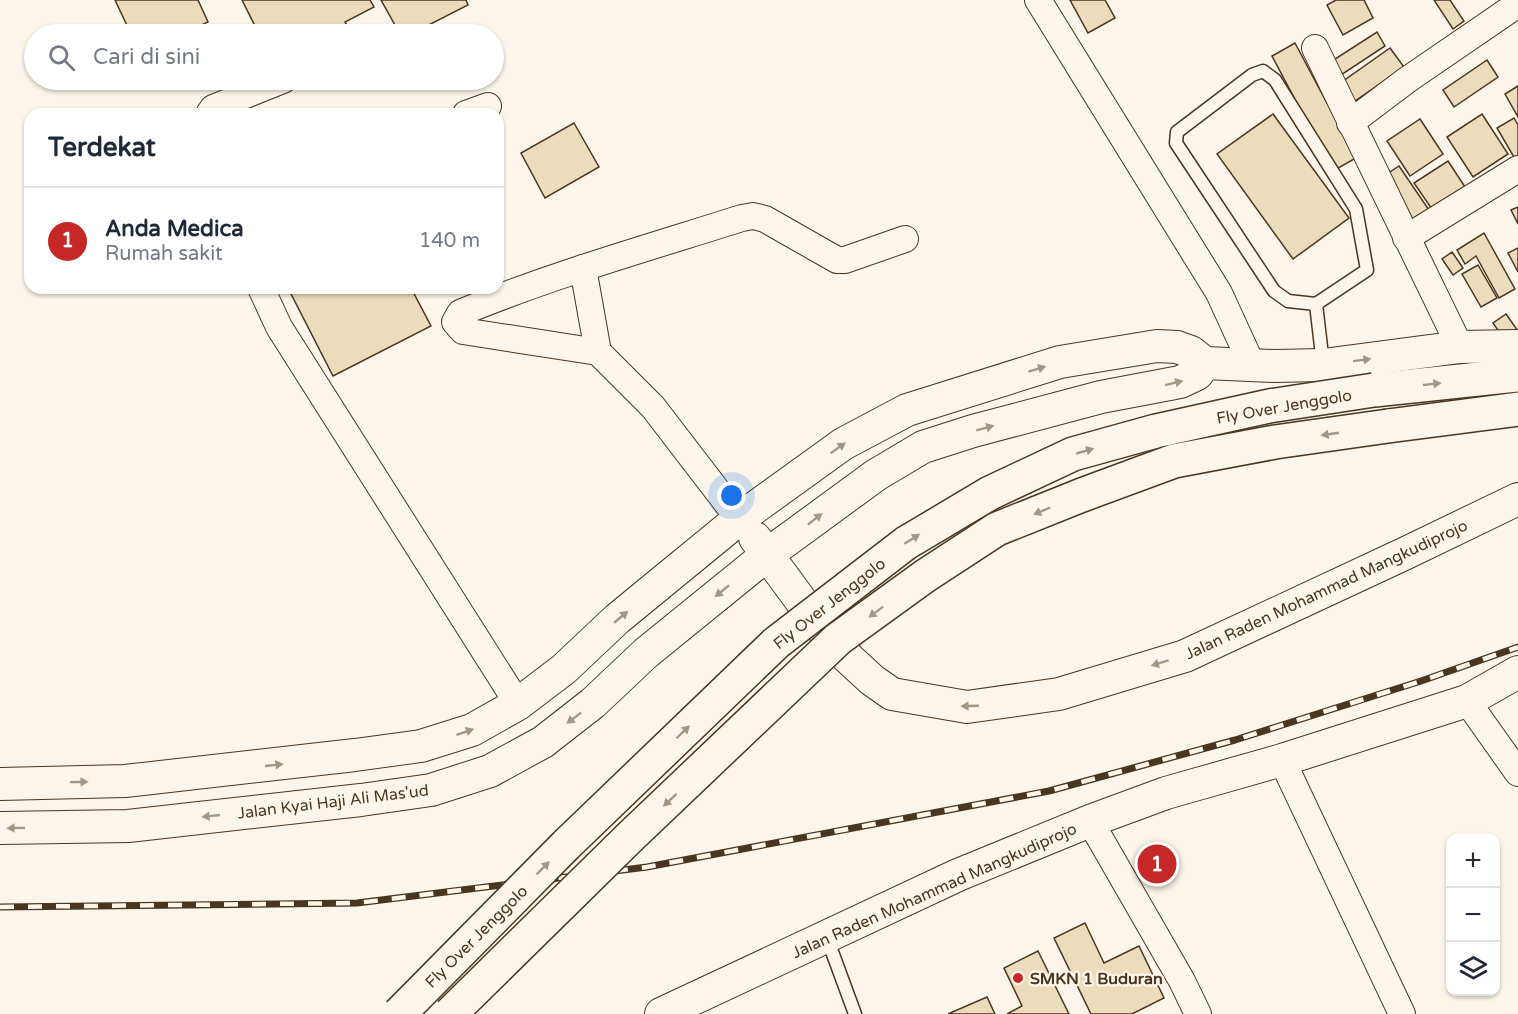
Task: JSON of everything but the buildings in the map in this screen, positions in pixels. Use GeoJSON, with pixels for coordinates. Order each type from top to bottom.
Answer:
{"type":"FeatureCollection","features":[{"type":"Feature","properties":{"kind":"highway","name":"Fly Over Jenggolo"},"geometry":{"type":"LineString","coordinates":[[399,1014],[566,844],[776,643],[906,543],[990,493],[1073,454],[1156,431],[1269,406],[1374,390],[1518,375]]}},
{"type":"Feature","properties":{"kind":"highway","name":"Fly Over Jenggolo"},"geometry":{"type":"LineString","coordinates":[[450,1014],[630,837],[838,639],[925,576],[998,529],[1174,461],[1275,442],[1518,410]]}},
{"type":"Feature","properties":{"kind":"street"},"geometry":{"type":"LineString","coordinates":[[1038,0],[1219,292],[1252,365]]}},
{"type":"Feature","properties":{"kind":"street"},"geometry":{"type":"LineString","coordinates":[[1350,123],[1407,80],[1518,4]]}},
{"type":"Feature","properties":{"kind":"street"},"geometry":{"type":"LineString","coordinates":[[1315,48],[1460,347]]}},
{"type":"Feature","properties":{"kind":"street"},"geometry":{"type":"LineString","coordinates":[[213,108],[259,90]]}},
{"type":"Feature","properties":{"kind":"street"},"geometry":{"type":"LineString","coordinates":[[1406,238],[1518,170]]}},
{"type":"Feature","properties":{"kind":"street"},"geometry":{"type":"LineString","coordinates":[[504,291],[753,216],[765,219],[837,260],[845,260],[905,239]]}},
{"type":"Feature","properties":{"kind":"street"},"geometry":{"type":"LineString","coordinates":[[583,268],[598,352],[653,407],[740,519]]}},
{"type":"Feature","properties":{"kind":"street"},"geometry":{"type":"LineString","coordinates":[[264,294],[279,327],[518,704]]}},
{"type":"Feature","properties":{"kind":"street"},"geometry":{"type":"LineString","coordinates":[[495,294],[460,313],[456,322],[463,331],[598,352]]}},
{"type":"Feature","properties":{"kind":"street"},"geometry":{"type":"LineString","coordinates":[[0,783],[125,781],[421,746],[472,730],[518,704],[564,669],[617,619],[740,519],[843,444],[907,410],[1060,362],[1157,346],[1177,347],[1191,352],[1205,363],[1323,365],[1460,347],[1518,346]]}},
{"type":"Feature","properties":{"kind":"street"},"geometry":{"type":"LineString","coordinates":[[768,554],[876,475],[923,447],[973,430],[1101,397],[1180,382],[1197,374],[1205,363]]}},
{"type":"Feature","properties":{"kind":"street","name":"Jalan Raden Mohammad Mangkudiprojo"},"geometry":{"type":"LineString","coordinates":[[740,519],[818,624],[846,656],[872,680],[892,693],[967,707],[1059,694],[1185,656],[1518,499]]}},
{"type":"Feature","properties":{"kind":"street","name":"Jalan Kyai Haji Ali Mas'ud"},"geometry":{"type":"LineString","coordinates":[[0,828],[128,826],[349,801],[431,790],[490,771],[543,742],[593,703],[646,653],[768,554]]}},
{"type":"Feature","properties":{"kind":"street","name":"Jalan Raden Mohammad Mangkudiprojo"},"geometry":{"type":"LineString","coordinates":[[661,1014],[958,875],[1090,820],[1166,793],[1282,760],[1467,700],[1518,672]]}},
{"type":"Feature","properties":{"kind":"street"},"geometry":{"type":"LineString","coordinates":[[1467,700],[1518,773]]}},
{"type":"Feature","properties":{"kind":"street"},"geometry":{"type":"LineString","coordinates":[[1282,760],[1402,1014]]}},
{"type":"Feature","properties":{"kind":"street"},"geometry":{"type":"LineString","coordinates":[[1090,820],[1182,981],[1198,1014]]}},
{"type":"Feature","properties":{"kind":"lane"},"geometry":{"type":"LineString","coordinates":[[1263,71],[1275,80],[1356,209],[1367,270],[1316,304],[1288,301],[1274,291],[1176,143],[1177,132],[1252,75],[1263,71]]}},
{"type":"Feature","properties":{"kind":"lane"},"geometry":{"type":"LineString","coordinates":[[1316,304],[1323,365]]}},
{"type":"Feature","properties":{"kind":"lane"},"geometry":{"type":"LineString","coordinates":[[826,937],[855,1014]]}},
{"type":"Feature","properties":{"kind":"railway"},"geometry":{"type":"LineString","coordinates":[[0,907],[357,903],[647,867],[1049,791],[1235,740],[1421,681],[1518,647]]}},
{"type":"Feature","properties":{"kind":"place","name":"Anda Medica"},"geometry":{"type":"Point","coordinates":[1157,864]}},
{"type":"Feature","properties":{"kind":"place","name":"SMKN 1 Buduran"},"geometry":{"type":"Point","coordinates":[1018,978]}}]}
